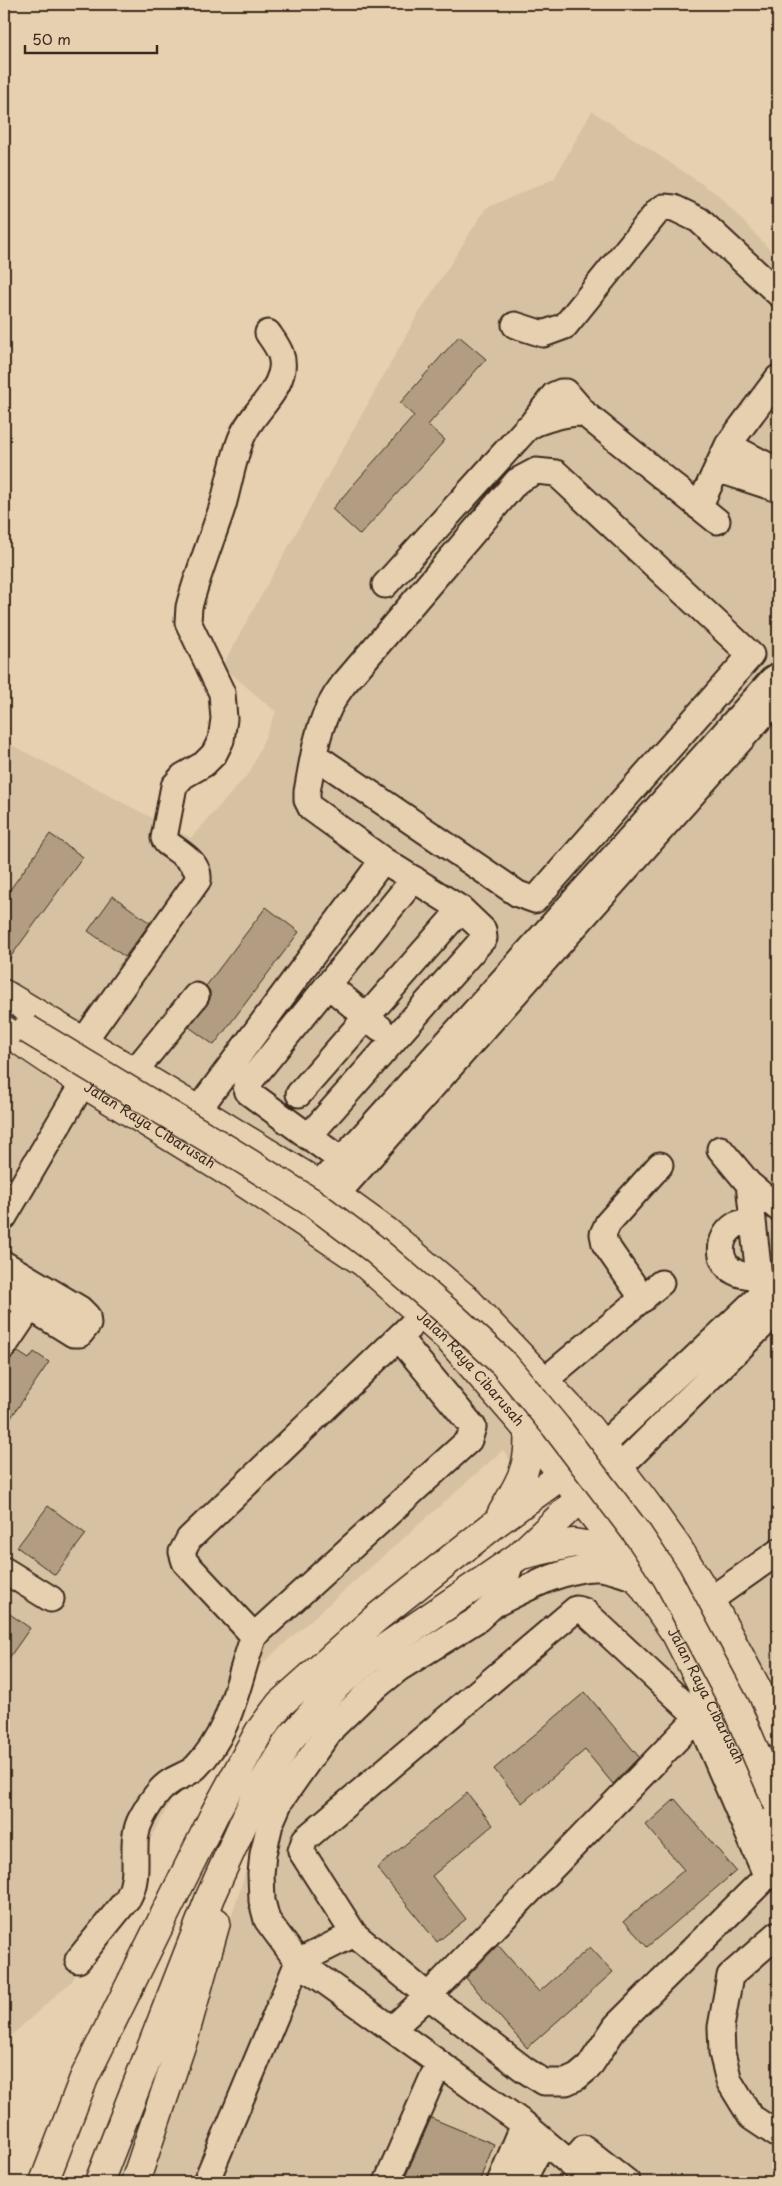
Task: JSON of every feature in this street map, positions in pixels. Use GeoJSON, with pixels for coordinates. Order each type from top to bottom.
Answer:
{"type":"FeatureCollection","features":[{"type":"Feature","properties":{"kind":"main road"},"geometry":{"type":"LineString","coordinates":[[4,994],[328,1190],[386,1231],[465,1298],[545,1380],[595,1437],[645,1502],[678,1548],[710,1600],[776,1724]]}},
{"type":"Feature","properties":{"kind":"main road","name":"Jalan Raya Cibarusah"},"geometry":{"type":"LineString","coordinates":[[4,1005],[16,1025],[83,1084],[230,1174],[363,1262],[423,1314],[456,1346],[528,1430],[580,1498],[676,1634],[741,1762],[774,1865]]}},
{"type":"Feature","properties":{"kind":"main road","name":"Jalan Raya Cibarusah"},"geometry":{"type":"LineString","coordinates":[[16,1025],[298,1180],[360,1224],[437,1289],[491,1338],[567,1424],[646,1527],[684,1582],[731,1669],[778,1777]]}},
{"type":"Feature","properties":{"kind":"main road","name":"Jalan Raya Cibarusah"},"geometry":{"type":"LineString","coordinates":[[16,1025],[228,1150],[313,1204],[373,1248],[504,1364],[556,1427],[639,1536],[667,1578],[736,1707],[778,1804]]}},
{"type":"Feature","properties":{"kind":"main road"},"geometry":{"type":"LineString","coordinates":[[496,1523],[528,1460],[530,1452],[528,1430]]}},
{"type":"Feature","properties":{"kind":"main road"},"geometry":{"type":"LineString","coordinates":[[44,2182],[84,2078],[215,1813],[259,1732],[280,1704],[318,1669],[375,1619],[496,1523],[557,1468],[595,1437]]}},
{"type":"Feature","properties":{"kind":"main road"},"geometry":{"type":"LineString","coordinates":[[99,2182],[210,1897],[257,1793],[289,1740],[337,1685],[370,1658],[515,1559],[580,1498],[619,1468]]}},
{"type":"Feature","properties":{"kind":"main road"},"geometry":{"type":"LineString","coordinates":[[515,1559],[573,1543],[611,1540],[606,1515],[616,1504],[630,1499],[645,1502]]}},
{"type":"Feature","properties":{"kind":"main road"},"geometry":{"type":"LineString","coordinates":[[135,2182],[181,2046],[208,1957],[218,1918],[226,1864]]}},
{"type":"Feature","properties":{"kind":"street"},"geometry":{"type":"LineString","coordinates":[[515,325],[543,334],[565,326],[658,211],[664,208],[678,210],[699,220],[778,293]]}},
{"type":"Feature","properties":{"kind":"street"},"geometry":{"type":"LineString","coordinates":[[83,1042],[198,880],[198,872],[195,866],[166,842],[164,838],[174,786],[183,776],[204,764],[214,754],[221,740],[224,719],[222,693],[188,622],[189,607],[223,504],[242,437],[252,417],[264,405],[281,376],[283,364],[281,351],[268,333]]}},
{"type":"Feature","properties":{"kind":"street"},"geometry":{"type":"LineString","coordinates":[[385,585],[531,425],[574,412],[586,414],[708,514],[717,469],[728,445],[778,378]]}},
{"type":"Feature","properties":{"kind":"street"},"geometry":{"type":"LineString","coordinates":[[728,445],[778,471]]}},
{"type":"Feature","properties":{"kind":"street"},"geometry":{"type":"LineString","coordinates":[[717,469],[778,489]]}},
{"type":"Feature","properties":{"kind":"street"},"geometry":{"type":"LineString","coordinates":[[308,1137],[484,938],[483,930],[461,909],[382,860],[311,808],[307,800],[307,792],[315,744],[324,716],[336,695],[517,481],[536,471],[556,473],[751,655],[777,685]]}},
{"type":"Feature","properties":{"kind":"street"},"geometry":{"type":"LineString","coordinates":[[314,755],[518,894],[535,900],[751,655]]}},
{"type":"Feature","properties":{"kind":"street"},"geometry":{"type":"LineString","coordinates":[[328,1190],[341,1160],[777,685]]}},
{"type":"Feature","properties":{"kind":"street"},"geometry":{"type":"LineString","coordinates":[[328,1190],[777,685]]}},
{"type":"Feature","properties":{"kind":"street"},"geometry":{"type":"LineString","coordinates":[[198,1110],[382,860]]}},
{"type":"Feature","properties":{"kind":"street"},"geometry":{"type":"LineString","coordinates":[[341,1160],[248,1092],[246,1088],[414,879]]}},
{"type":"Feature","properties":{"kind":"street"},"geometry":{"type":"LineString","coordinates":[[299,1094],[461,909]]}},
{"type":"Feature","properties":{"kind":"street"},"geometry":{"type":"LineString","coordinates":[[328,985],[393,1040]]}},
{"type":"Feature","properties":{"kind":"street"},"geometry":{"type":"LineString","coordinates":[[134,1072],[196,996]]}},
{"type":"Feature","properties":{"kind":"street"},"geometry":{"type":"LineString","coordinates":[[4,1217],[83,1084]]}},
{"type":"Feature","properties":{"kind":"street"},"geometry":{"type":"LineString","coordinates":[[720,1149],[749,1184],[778,1208]]}},
{"type":"Feature","properties":{"kind":"street"},"geometry":{"type":"LineString","coordinates":[[545,1380],[652,1291],[605,1244],[603,1234],[608,1223],[660,1165]]}},
{"type":"Feature","properties":{"kind":"street"},"geometry":{"type":"LineString","coordinates":[[749,1184],[753,1220],[769,1297]]}},
{"type":"Feature","properties":{"kind":"street"},"geometry":{"type":"LineString","coordinates":[[753,1220],[739,1224],[730,1230],[722,1241],[721,1252],[724,1261],[734,1272],[769,1297]]}},
{"type":"Feature","properties":{"kind":"street"},"geometry":{"type":"LineString","coordinates":[[4,1264],[37,1298]]}},
{"type":"Feature","properties":{"kind":"street"},"geometry":{"type":"LineString","coordinates":[[4,1291],[37,1298]]}},
{"type":"Feature","properties":{"kind":"street"},"geometry":{"type":"LineString","coordinates":[[595,1437],[769,1297]]}},
{"type":"Feature","properties":{"kind":"street"},"geometry":{"type":"LineString","coordinates":[[619,1468],[769,1297]]}},
{"type":"Feature","properties":{"kind":"street"},"geometry":{"type":"LineString","coordinates":[[4,1346],[37,1298]]}},
{"type":"Feature","properties":{"kind":"street"},"geometry":{"type":"LineString","coordinates":[[254,1636],[186,1562],[182,1552],[189,1539],[423,1314]]}},
{"type":"Feature","properties":{"kind":"street"},"geometry":{"type":"LineString","coordinates":[[78,1960],[128,1898],[134,1887],[135,1836],[140,1819],[151,1803],[170,1782],[182,1777],[196,1767],[225,1726],[254,1636],[469,1440],[473,1426],[399,1338]]}},
{"type":"Feature","properties":{"kind":"street"},"geometry":{"type":"LineString","coordinates":[[710,1600],[778,1552]]}},
{"type":"Feature","properties":{"kind":"street"},"geometry":{"type":"LineString","coordinates":[[515,1559],[502,1592],[478,1620],[398,1669],[347,1712],[328,1734],[280,1801],[270,1824],[263,1854],[261,1874],[262,1901],[267,1920],[298,1962],[524,2124],[543,2142],[577,2156],[627,2182]]}},
{"type":"Feature","properties":{"kind":"street"},"geometry":{"type":"LineString","coordinates":[[492,1605],[574,1570],[601,1568],[637,1578]]}},
{"type":"Feature","properties":{"kind":"street"},"geometry":{"type":"LineString","coordinates":[[4,1570],[51,1598]]}},
{"type":"Feature","properties":{"kind":"street"},"geometry":{"type":"LineString","coordinates":[[698,1717],[774,1865],[616,2026],[589,2067],[578,2077],[566,2082],[544,2082],[525,2070],[428,1996],[354,1934],[301,1850],[305,1839],[576,1609],[580,1609],[698,1717],[741,1762]]}},
{"type":"Feature","properties":{"kind":"street"},"geometry":{"type":"LineString","coordinates":[[392,2029],[428,1996],[698,1717]]}},
{"type":"Feature","properties":{"kind":"street"},"geometry":{"type":"LineString","coordinates":[[206,2182],[298,1962],[310,1954],[354,1934]]}},
{"type":"Feature","properties":{"kind":"street"},"geometry":{"type":"LineString","coordinates":[[778,1934],[730,1976],[721,2027],[722,2053],[729,2081],[751,2117],[778,2135]]}},
{"type":"Feature","properties":{"kind":"street"},"geometry":{"type":"LineString","coordinates":[[388,2182],[439,2063]]}},
{"type":"Feature","properties":{"kind":"street"},"geometry":{"type":"LineString","coordinates":[[500,2182],[524,2124]]}},
{"type":"Feature","properties":{"kind":"street"},"geometry":{"type":"LineString","coordinates":[[522,2182],[543,2142]]}},
{"type":"Feature","properties":{"kind":"street"},"geometry":{"type":"LineString","coordinates":[[577,2156],[592,2182]]}},
{"type":"Feature","properties":{"kind":"shaded area"},"geometry":{"type":"Polygon","coordinates":[[[592,111],[717,194],[778,258],[778,1441],[772,1452],[778,1462],[778,2182],[150,2182],[258,1831],[333,1715],[510,1587],[591,1581],[503,1450],[232,1690],[72,1981],[4,2042],[4,741],[191,838],[250,772],[276,712],[222,666],[414,321],[486,208],[554,179],[592,111]]]}},
{"type":"Feature","properties":{"kind":"building"},"geometry":{"type":"Polygon","coordinates":[[[459,336],[486,359],[428,425],[445,440],[360,535],[332,509],[414,416],[400,403],[459,336]]]}},
{"type":"Feature","properties":{"kind":"building"},"geometry":{"type":"Polygon","coordinates":[[[50,834],[83,857],[4,966],[4,898],[50,834]]]}},
{"type":"Feature","properties":{"kind":"building"},"geometry":{"type":"Polygon","coordinates":[[[113,896],[150,923],[125,957],[88,931],[113,896]]]}},
{"type":"Feature","properties":{"kind":"building"},"geometry":{"type":"Polygon","coordinates":[[[266,907],[299,932],[214,1045],[189,1027],[210,999],[210,991],[206,986],[266,907]]]}},
{"type":"Feature","properties":{"kind":"building"},"geometry":{"type":"Polygon","coordinates":[[[18,1352],[29,1359],[34,1352],[49,1362],[4,1428],[4,1360],[11,1359],[18,1352]]]}},
{"type":"Feature","properties":{"kind":"building"},"geometry":{"type":"Polygon","coordinates":[[[48,1506],[86,1534],[55,1575],[17,1547],[48,1506]]]}},
{"type":"Feature","properties":{"kind":"building"},"geometry":{"type":"Polygon","coordinates":[[[4,1610],[30,1628],[4,1665],[4,1610]]]}},
{"type":"Feature","properties":{"kind":"building"},"geometry":{"type":"Polygon","coordinates":[[[585,1692],[639,1757],[613,1784],[585,1750],[522,1803],[494,1769],[585,1692]]]}},
{"type":"Feature","properties":{"kind":"building"},"geometry":{"type":"Polygon","coordinates":[[[467,1793],[493,1825],[432,1876],[466,1919],[437,1942],[377,1868],[467,1793]]]}},
{"type":"Feature","properties":{"kind":"building"},"geometry":{"type":"Polygon","coordinates":[[[675,1799],[736,1871],[647,1947],[624,1921],[684,1870],[646,1825],[675,1799]]]}},
{"type":"Feature","properties":{"kind":"building"},"geometry":{"type":"Polygon","coordinates":[[[498,1945],[539,1992],[590,1947],[613,1972],[527,2048],[466,1978],[498,1945]]]}},
{"type":"Feature","properties":{"kind":"building"},"geometry":{"type":"Polygon","coordinates":[[[431,2118],[494,2144],[479,2182],[403,2182],[431,2118]]]}}]}
